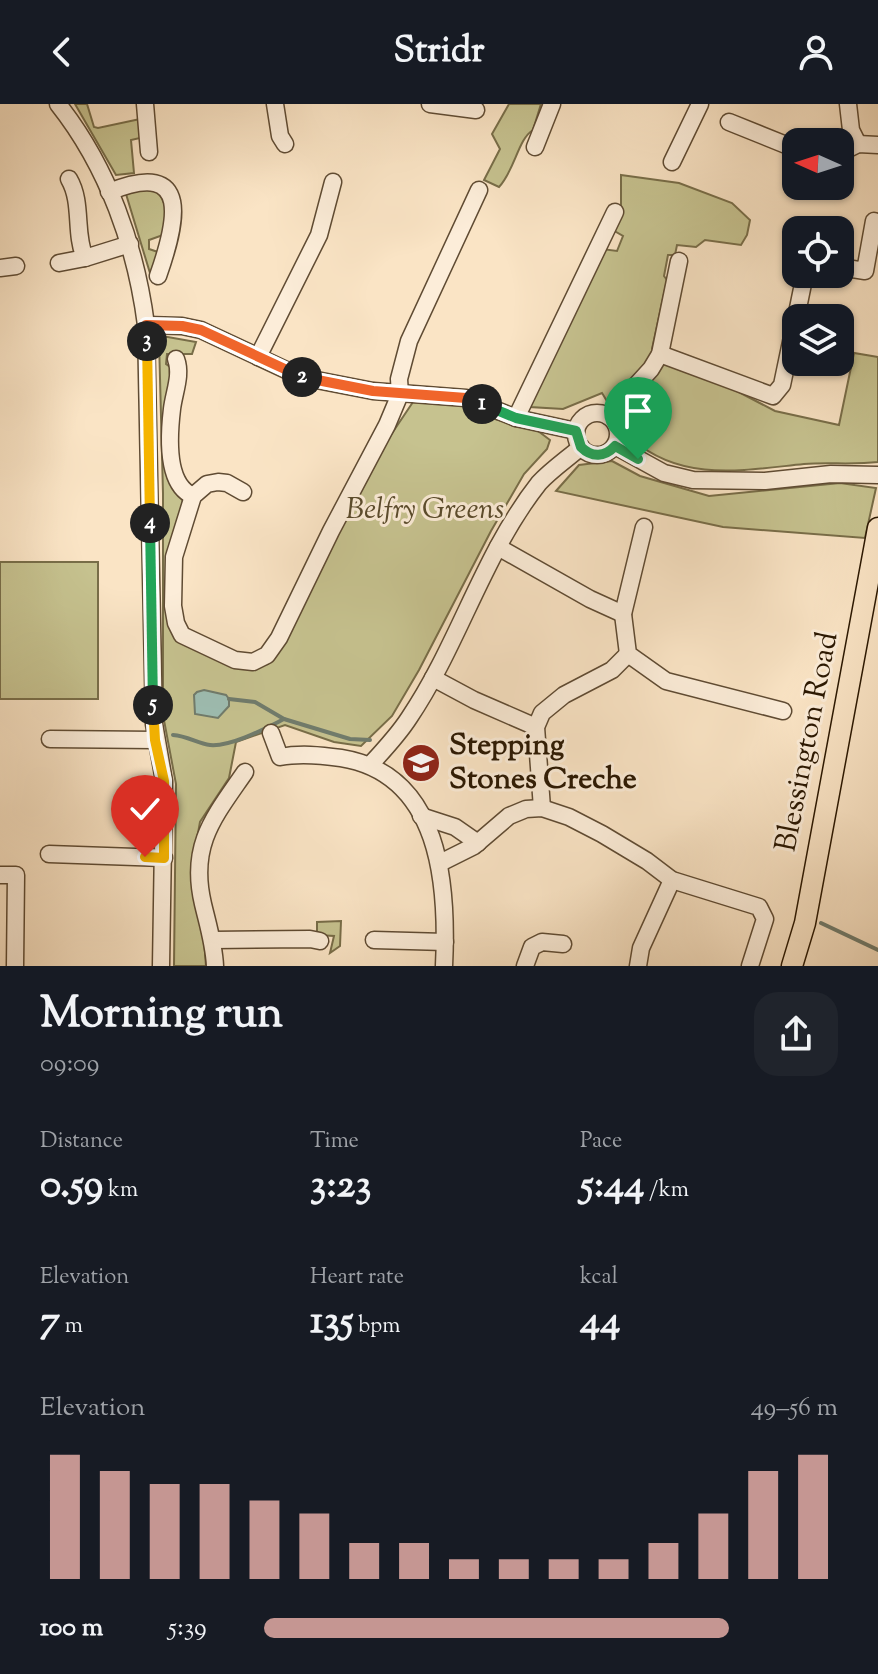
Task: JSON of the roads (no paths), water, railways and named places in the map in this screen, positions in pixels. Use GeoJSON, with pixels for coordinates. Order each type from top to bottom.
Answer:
{"type":"FeatureCollection","features":[{"type":"Feature","properties":{"kind":"main road","name":"Blessington Road"},"geometry":{"type":"LineString","coordinates":[[792,966],[805,923],[878,528]]}},
{"type":"Feature","properties":{"kind":"street"},"geometry":{"type":"LineString","coordinates":[[58,104],[93,158],[109,192],[130,244],[142,291],[146,325],[154,732],[164,781],[161,966]]}},
{"type":"Feature","properties":{"kind":"street"},"geometry":{"type":"LineString","coordinates":[[145,104],[149,152]]}},
{"type":"Feature","properties":{"kind":"street"},"geometry":{"type":"LineString","coordinates":[[275,104],[280,136],[285,144]]}},
{"type":"Feature","properties":{"kind":"street"},"geometry":{"type":"LineString","coordinates":[[430,104],[476,110]]}},
{"type":"Feature","properties":{"kind":"street"},"geometry":{"type":"LineString","coordinates":[[535,147],[552,104]]}},
{"type":"Feature","properties":{"kind":"street"},"geometry":{"type":"LineString","coordinates":[[672,162],[700,104]]}},
{"type":"Feature","properties":{"kind":"street"},"geometry":{"type":"LineString","coordinates":[[848,104],[851,130],[858,144]]}},
{"type":"Feature","properties":{"kind":"street"},"geometry":{"type":"LineString","coordinates":[[729,122],[782,143]]}},
{"type":"Feature","properties":{"kind":"street"},"geometry":{"type":"LineString","coordinates":[[854,146],[878,145]]}},
{"type":"Feature","properties":{"kind":"street"},"geometry":{"type":"LineString","coordinates":[[69,179],[75,189],[85,258]]}},
{"type":"Feature","properties":{"kind":"street"},"geometry":{"type":"LineString","coordinates":[[109,192],[154,182],[171,195],[174,213],[172,234],[158,276]]}},
{"type":"Feature","properties":{"kind":"street"},"geometry":{"type":"LineString","coordinates":[[258,357],[319,235],[333,182]]}},
{"type":"Feature","properties":{"kind":"street"},"geometry":{"type":"LineString","coordinates":[[243,492],[227,483],[218,482],[207,484],[193,496],[174,557],[173,606],[182,635],[235,660],[253,662],[267,655],[279,638],[387,425],[400,394],[399,379],[407,345],[479,190]]}},
{"type":"Feature","properties":{"kind":"street"},"geometry":{"type":"LineString","coordinates":[[516,418],[615,212]]}},
{"type":"Feature","properties":{"kind":"street"},"geometry":{"type":"LineString","coordinates":[[854,269],[865,271],[874,221]]}},
{"type":"Feature","properties":{"kind":"street"},"geometry":{"type":"LineString","coordinates":[[59,263],[130,244]]}},
{"type":"Feature","properties":{"kind":"street"},"geometry":{"type":"LineString","coordinates":[[608,416],[651,369],[660,354],[679,261]]}},
{"type":"Feature","properties":{"kind":"street"},"geometry":{"type":"LineString","coordinates":[[146,325],[201,330],[301,377],[400,394],[466,398],[578,439],[585,452],[598,455],[615,446],[617,426],[608,416],[595,413],[583,419],[578,439],[542,480],[498,547],[433,678],[406,723],[370,765]]}},
{"type":"Feature","properties":{"kind":"street"},"geometry":{"type":"LineString","coordinates":[[660,354],[773,396],[782,385],[784,376]]}},
{"type":"Feature","properties":{"kind":"street"},"geometry":{"type":"LineString","coordinates":[[176,359],[179,368],[172,410],[171,451],[179,483],[186,493],[193,496]]}},
{"type":"Feature","properties":{"kind":"street"},"geometry":{"type":"LineString","coordinates":[[615,446],[664,473],[693,480],[765,481],[831,474],[878,475]]}},
{"type":"Feature","properties":{"kind":"street"},"geometry":{"type":"LineString","coordinates":[[644,527],[623,614],[628,654],[666,681],[783,711]]}},
{"type":"Feature","properties":{"kind":"street"},"geometry":{"type":"LineString","coordinates":[[498,547],[623,614]]}},
{"type":"Feature","properties":{"kind":"street"},"geometry":{"type":"LineString","coordinates":[[542,808],[536,727],[542,713],[564,695],[612,670],[628,654]]}},
{"type":"Feature","properties":{"kind":"street"},"geometry":{"type":"LineString","coordinates":[[433,678],[536,727]]}},
{"type":"Feature","properties":{"kind":"street"},"geometry":{"type":"LineString","coordinates":[[50,739],[154,732]]}},
{"type":"Feature","properties":{"kind":"street"},"geometry":{"type":"LineString","coordinates":[[271,733],[280,757],[297,753],[343,758],[370,765],[395,782],[416,805],[431,834],[440,863],[445,908],[444,966]]}},
{"type":"Feature","properties":{"kind":"street"},"geometry":{"type":"LineString","coordinates":[[215,966],[213,940],[202,901],[199,872],[202,842],[210,822],[245,772]]}},
{"type":"Feature","properties":{"kind":"street"},"geometry":{"type":"LineString","coordinates":[[440,863],[478,843],[509,816],[526,809],[542,808],[569,817],[602,834],[672,880],[759,907],[765,919],[750,966]]}},
{"type":"Feature","properties":{"kind":"street"},"geometry":{"type":"LineString","coordinates":[[421,816],[455,827],[478,843]]}},
{"type":"Feature","properties":{"kind":"street"},"geometry":{"type":"LineString","coordinates":[[49,854],[164,858]]}},
{"type":"Feature","properties":{"kind":"street"},"geometry":{"type":"LineString","coordinates":[[0,875],[16,875],[15,966]]}},
{"type":"Feature","properties":{"kind":"street"},"geometry":{"type":"LineString","coordinates":[[638,966],[641,948],[672,880]]}},
{"type":"Feature","properties":{"kind":"street"},"geometry":{"type":"LineString","coordinates":[[213,940],[320,941]]}},
{"type":"Feature","properties":{"kind":"street"},"geometry":{"type":"LineString","coordinates":[[374,940],[445,942]]}},
{"type":"Feature","properties":{"kind":"street"},"geometry":{"type":"LineString","coordinates":[[525,966],[532,947],[542,942],[563,944]]}},
{"type":"Feature","properties":{"kind":"water"},"geometry":{"type":"Polygon","coordinates":[[[204,690],[226,695],[229,699],[229,706],[218,718],[195,714],[194,695],[204,690]]]}},
{"type":"Feature","properties":{"kind":"waterway"},"geometry":{"type":"LineString","coordinates":[[229,699],[255,702],[284,719]]}},
{"type":"Feature","properties":{"kind":"waterway"},"geometry":{"type":"LineString","coordinates":[[173,735],[218,745],[248,736],[284,719],[350,739],[370,740]]}},
{"type":"Feature","properties":{"kind":"waterway"},"geometry":{"type":"LineString","coordinates":[[821,923],[878,950]]}},
{"type":"Feature","properties":{"kind":"place","name":"Stepping Stones Creche"},"geometry":{"type":"Point","coordinates":[421,763]}},
{"type":"Feature","properties":{"kind":"park label","name":"Belfry Greens"},"geometry":{"type":"Point","coordinates":[425,510]}}]}
